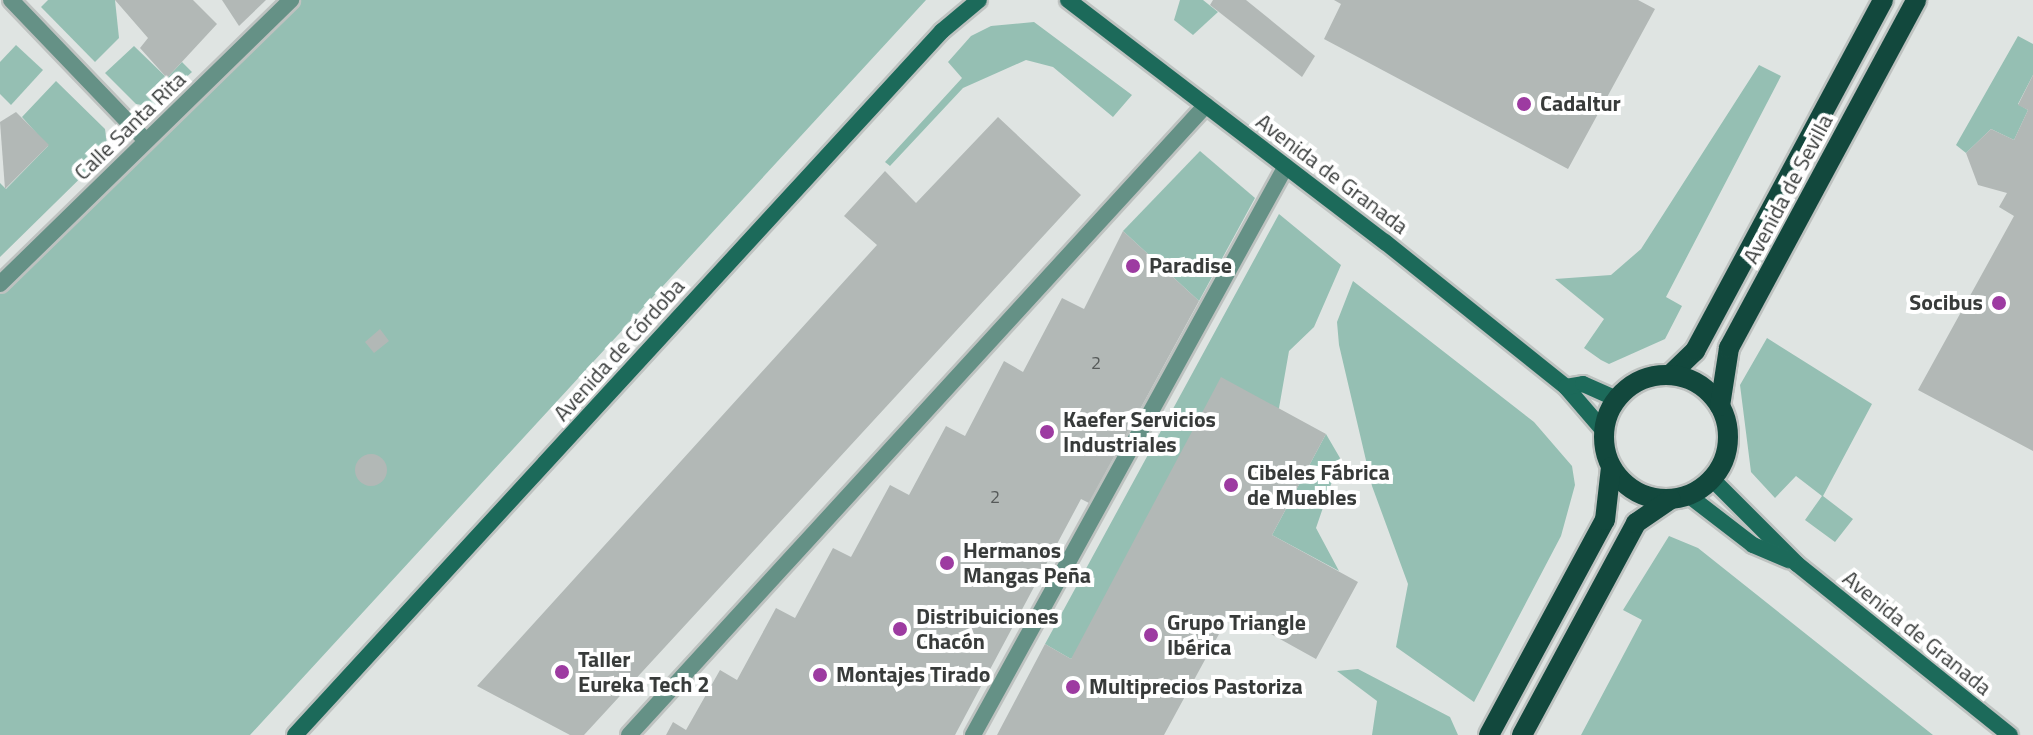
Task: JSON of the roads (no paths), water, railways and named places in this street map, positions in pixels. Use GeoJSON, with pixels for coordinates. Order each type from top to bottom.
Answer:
{"type":"FeatureCollection","features":[{"type":"Feature","properties":{"kind":"main road","name":"Avenida de Sevilla"},"geometry":{"type":"LineString","coordinates":[[1670,375],[1695,351],[1883,0]]}},
{"type":"Feature","properties":{"kind":"main road","name":"Avenida de Sevilla"},"geometry":{"type":"LineString","coordinates":[[1720,406],[1729,348],[1916,0]]}},
{"type":"Feature","properties":{"kind":"main road"},"geometry":{"type":"LineString","coordinates":[[1489,735],[1605,520],[1611,467],[1604,431],[1616,399],[1640,380],[1670,375],[1699,384],[1720,406],[1728,440],[1711,478],[1636,523],[1522,735]]}},
{"type":"Feature","properties":{"kind":"main road"},"geometry":{"type":"LineString","coordinates":[[1611,467],[1637,492],[1679,497]]}},
{"type":"Feature","properties":{"kind":"street"},"geometry":{"type":"LineString","coordinates":[[11,0],[146,141]]}},
{"type":"Feature","properties":{"kind":"street","name":"Calle Santa Rita"},"geometry":{"type":"LineString","coordinates":[[0,284],[291,0]]}},
{"type":"Feature","properties":{"kind":"street","name":"Avenida de Córdoba"},"geometry":{"type":"LineString","coordinates":[[295,735],[931,42],[979,0]]}},
{"type":"Feature","properties":{"kind":"street","name":"Avenida de Granada"},"geometry":{"type":"LineString","coordinates":[[1068,0],[1286,166],[1566,387],[1604,431]]}},
{"type":"Feature","properties":{"kind":"street"},"geometry":{"type":"LineString","coordinates":[[629,735],[1206,105]]}},
{"type":"Feature","properties":{"kind":"street"},"geometry":{"type":"LineString","coordinates":[[973,735],[1286,166]]}},
{"type":"Feature","properties":{"kind":"street","name":"Avenida de Granada"},"geometry":{"type":"LineString","coordinates":[[1566,387],[1583,384],[1616,399]]}},
{"type":"Feature","properties":{"kind":"street","name":"Avenida de Granada"},"geometry":{"type":"LineString","coordinates":[[1711,478],[1797,564],[2010,735]]}},
{"type":"Feature","properties":{"kind":"street","name":"Avenida de Granada"},"geometry":{"type":"LineString","coordinates":[[1679,497],[1753,545],[1797,564]]}},
{"type":"Feature","properties":{"kind":"place","name":"Cadaltur"},"geometry":{"type":"Point","coordinates":[1524,104]}},
{"type":"Feature","properties":{"kind":"place","name":"Paradise"},"geometry":{"type":"Point","coordinates":[1133,266]}},
{"type":"Feature","properties":{"kind":"place","name":"Socibus"},"geometry":{"type":"Point","coordinates":[1999,303]}},
{"type":"Feature","properties":{"kind":"place","name":"Kaefer Servicios Industriales"},"geometry":{"type":"Point","coordinates":[1047,432]}},
{"type":"Feature","properties":{"kind":"place","name":"Cibeles Fábrica de Muebles"},"geometry":{"type":"Point","coordinates":[1231,485]}},
{"type":"Feature","properties":{"kind":"place","name":"Hermanos Mangas Peña"},"geometry":{"type":"Point","coordinates":[947,563]}},
{"type":"Feature","properties":{"kind":"place","name":"Distribuiciones Chacón"},"geometry":{"type":"Point","coordinates":[900,629]}},
{"type":"Feature","properties":{"kind":"place","name":"Grupo Triangle Ibérica"},"geometry":{"type":"Point","coordinates":[1151,635]}},
{"type":"Feature","properties":{"kind":"place","name":"Taller Eureka Tech 2"},"geometry":{"type":"Point","coordinates":[562,672]}},
{"type":"Feature","properties":{"kind":"place","name":"Montajes Tirado"},"geometry":{"type":"Point","coordinates":[820,675]}},
{"type":"Feature","properties":{"kind":"place","name":"Multiprecios Pastoriza"},"geometry":{"type":"Point","coordinates":[1073,687]}}]}
